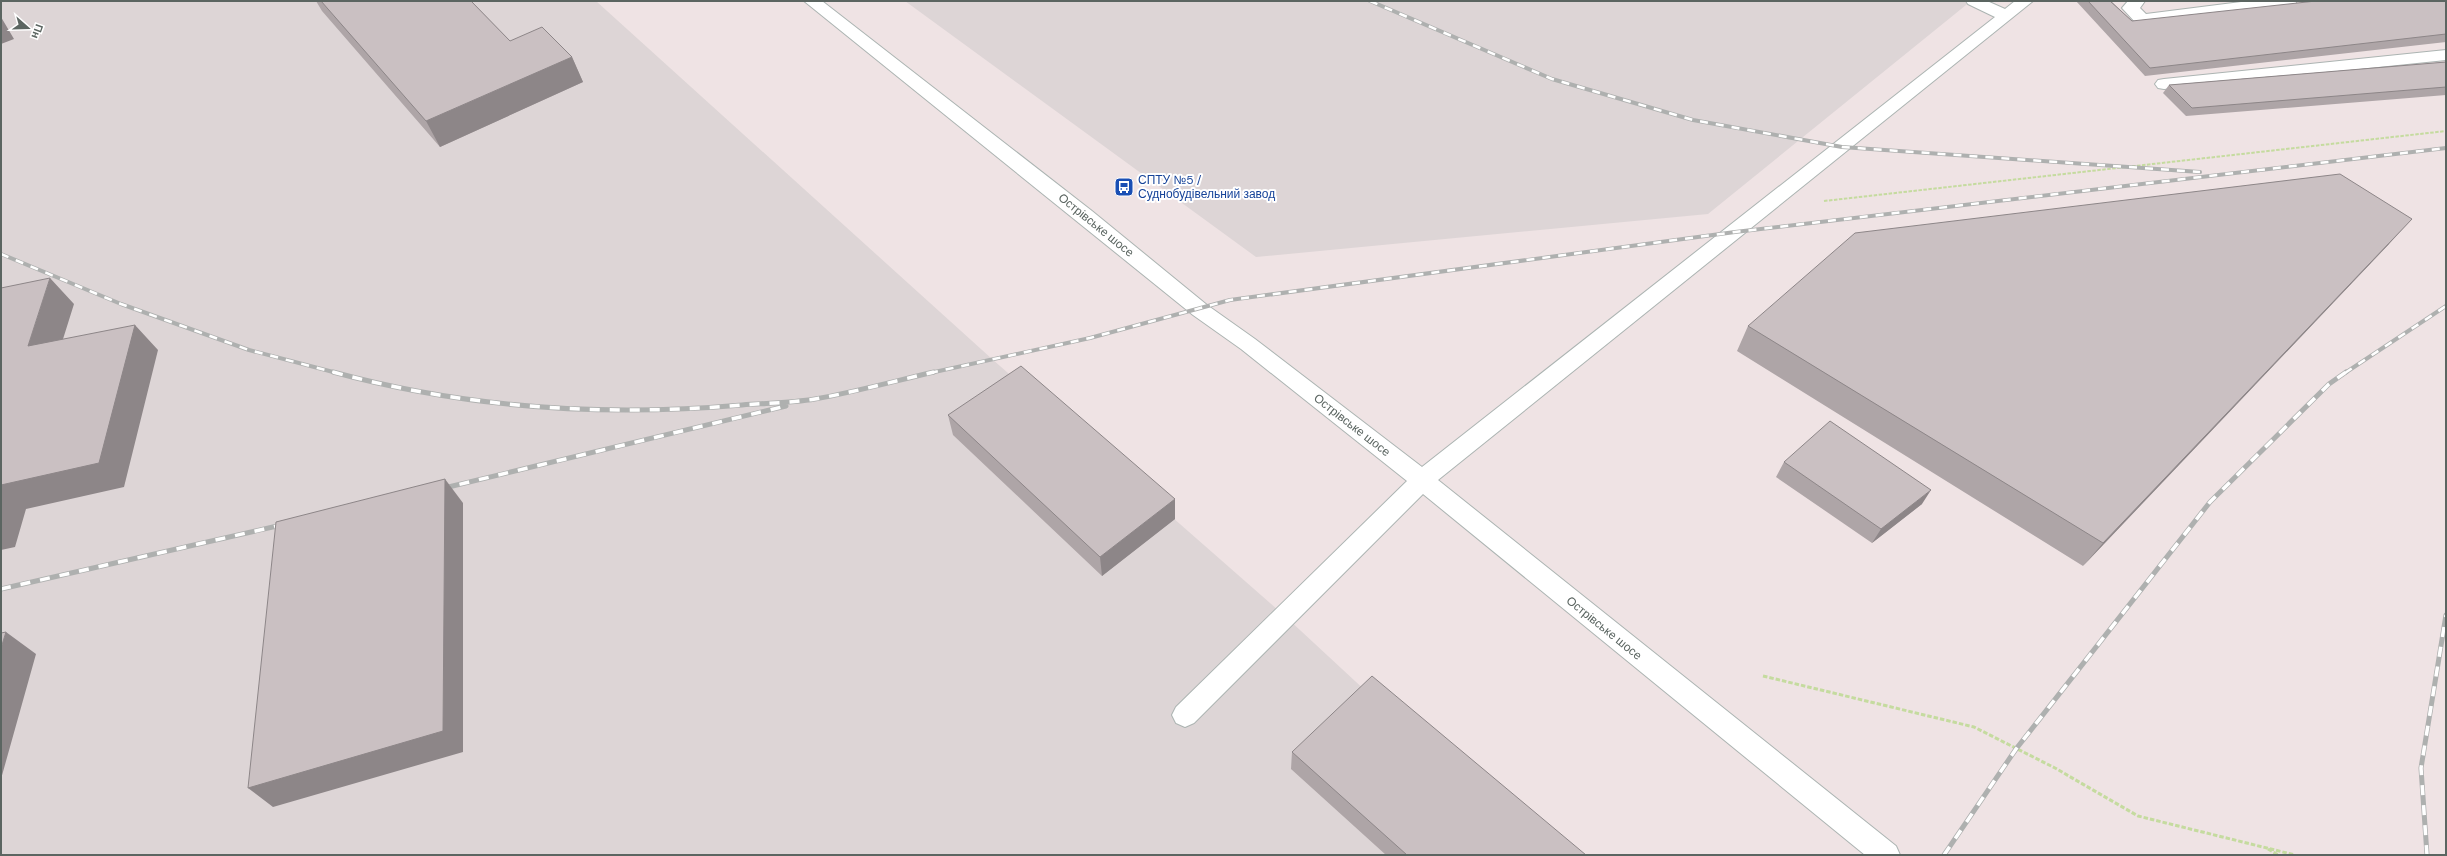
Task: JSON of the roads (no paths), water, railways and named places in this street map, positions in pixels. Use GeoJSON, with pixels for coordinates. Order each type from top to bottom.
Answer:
{"type":"FeatureCollection","features":[{"type":"Feature","properties":{"kind":"street","name":"Острівське шосе"},"geometry":{"type":"LineString","coordinates":[[812,1],[1085,216],[1200,310],[1248,344],[1422,480],[1886,855]]}},
{"type":"Feature","properties":{"kind":"street"},"geometry":{"type":"LineString","coordinates":[[1974,1],[2006,16]]}},
{"type":"Feature","properties":{"kind":"street"},"geometry":{"type":"LineString","coordinates":[[1185,715],[1422,480],[2025,1]]}},
{"type":"Feature","properties":{"kind":"street"},"geometry":{"type":"LineString","coordinates":[[2137,1],[2130,8],[2142,18],[2289,1]]}},
{"type":"Feature","properties":{"kind":"street"},"geometry":{"type":"LineString","coordinates":[[2164,84],[2446,55]]}},
{"type":"Feature","properties":{"kind":"railway"},"geometry":{"type":"LineString","coordinates":[[1370,1],[1552,79],[1693,120],[1842,147],[2200,172]]}},
{"type":"Feature","properties":{"kind":"railway"},"geometry":{"type":"LineString","coordinates":[[930,373],[1090,338],[1230,300],[1735,232],[2446,148]]}},
{"type":"Feature","properties":{"kind":"railway"},"geometry":{"type":"LineString","coordinates":[[1,254],[121,304],[249,350],[335,373]]}},
{"type":"Feature","properties":{"kind":"railway"},"geometry":{"type":"LineString","coordinates":[[2345,373],[2446,306]]}},
{"type":"Feature","properties":{"kind":"railway"},"geometry":{"type":"LineString","coordinates":[[335,373],[434,394],[485,401],[587,409],[639,410],[691,409],[815,399],[934,372]]}},
{"type":"Feature","properties":{"kind":"railway"},"geometry":{"type":"LineString","coordinates":[[1944,855],[2016,749],[2210,502],[2329,384],[2346,372]]}},
{"type":"Feature","properties":{"kind":"railway"},"geometry":{"type":"LineString","coordinates":[[440,489],[786,406]]}},
{"type":"Feature","properties":{"kind":"railway"},"geometry":{"type":"LineString","coordinates":[[1,589],[286,524]]}},
{"type":"Feature","properties":{"kind":"railway"},"geometry":{"type":"LineString","coordinates":[[2427,855],[2421,768],[2446,615]]}},
{"type":"Feature","properties":{"kind":"place","name":"СПТУ №5 / Суднобудівельний завод"},"geometry":{"type":"Point","coordinates":[1124,187]}}]}
